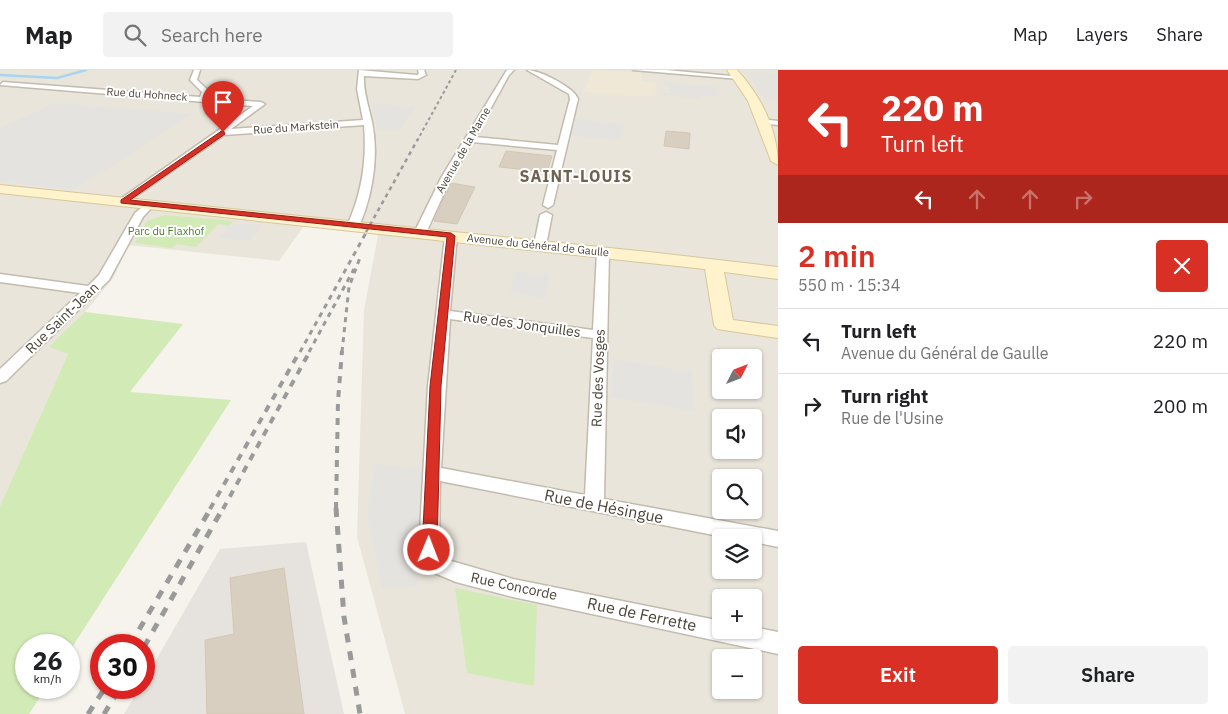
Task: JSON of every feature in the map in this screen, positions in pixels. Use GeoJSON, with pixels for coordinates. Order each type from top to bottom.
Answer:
{"type":"FeatureCollection","features":[{"type":"Feature","properties":{"kind":"main road"},"geometry":{"type":"LineString","coordinates":[[736,73],[754,101],[778,161]]}},
{"type":"Feature","properties":{"kind":"main road","name":"Avenue du Général de Gaulle"},"geometry":{"type":"LineString","coordinates":[[0,189],[540,245],[778,273]]}},
{"type":"Feature","properties":{"kind":"main road","name":"Avenue du Général de Gaulle"},"geometry":{"type":"LineString","coordinates":[[658,258],[683,258],[778,267]]}},
{"type":"Feature","properties":{"kind":"main road"},"geometry":{"type":"LineString","coordinates":[[714,266],[724,325],[778,332]]}},
{"type":"Feature","properties":{"kind":"street"},"geometry":{"type":"LineString","coordinates":[[198,70],[193,80],[206,92],[203,98]]}},
{"type":"Feature","properties":{"kind":"street"},"geometry":{"type":"LineString","coordinates":[[353,226],[362,209],[366,195],[370,148],[368,122],[359,80],[361,72],[418,77],[423,75],[421,70]]}},
{"type":"Feature","properties":{"kind":"street","name":"Avenue de la Marne"},"geometry":{"type":"LineString","coordinates":[[420,233],[446,178],[506,74],[511,70]]}},
{"type":"Feature","properties":{"kind":"street"},"geometry":{"type":"LineString","coordinates":[[530,70],[573,96],[540,245]]}},
{"type":"Feature","properties":{"kind":"street"},"geometry":{"type":"LineString","coordinates":[[636,70],[736,73]]}},
{"type":"Feature","properties":{"kind":"street","name":"Rue du Hohneck"},"geometry":{"type":"LineString","coordinates":[[3,84],[258,102],[260,105],[223,132]]}},
{"type":"Feature","properties":{"kind":"street","name":"Rue du Hohneck"},"geometry":{"type":"LineString","coordinates":[[92,90],[100,86]]}},
{"type":"Feature","properties":{"kind":"street"},"geometry":{"type":"LineString","coordinates":[[762,121],[778,123]]}},
{"type":"Feature","properties":{"kind":"street","name":"Rue du Markstein"},"geometry":{"type":"LineString","coordinates":[[223,132],[368,122]]}},
{"type":"Feature","properties":{"kind":"street"},"geometry":{"type":"LineString","coordinates":[[123,202],[223,132]]}},
{"type":"Feature","properties":{"kind":"street"},"geometry":{"type":"LineString","coordinates":[[469,139],[562,148]]}},
{"type":"Feature","properties":{"kind":"street","name":"Rue Saint-Jean"},"geometry":{"type":"LineString","coordinates":[[0,378],[104,277],[139,215],[150,204]]}},
{"type":"Feature","properties":{"kind":"street","name":"Rue Concorde"},"geometry":{"type":"LineString","coordinates":[[451,236],[436,386],[429,550],[440,566],[468,576],[564,597]]}},
{"type":"Feature","properties":{"kind":"street","name":"Rue des Vosges"},"geometry":{"type":"LineString","coordinates":[[594,504],[603,252]]}},
{"type":"Feature","properties":{"kind":"street"},"geometry":{"type":"LineString","coordinates":[[0,278],[91,290]]}},
{"type":"Feature","properties":{"kind":"street","name":"Rue des Jonquilles"},"geometry":{"type":"LineString","coordinates":[[444,314],[600,335]]}},
{"type":"Feature","properties":{"kind":"street","name":"Rue de Hésingue"},"geometry":{"type":"LineString","coordinates":[[431,473],[778,538]]}},
{"type":"Feature","properties":{"kind":"street","name":"Rue de Ferrette"},"geometry":{"type":"LineString","coordinates":[[564,597],[778,643]]}},
{"type":"Feature","properties":{"kind":"shaded area"},"geometry":{"type":"Polygon","coordinates":[[[0,70],[778,70],[778,714],[405,714],[357,537],[364,310],[378,235],[304,226],[279,261],[128,245],[114,277],[85,312],[50,347],[68,354],[0,506],[0,70]]]}},
{"type":"Feature","properties":{"kind":"shaded area"},"geometry":{"type":"Polygon","coordinates":[[[592,70],[642,72],[642,81],[656,83],[655,94],[658,96],[584,92],[592,70]]]}},
{"type":"Feature","properties":{"kind":"shaded area"},"geometry":{"type":"Polygon","coordinates":[[[745,71],[778,74],[778,102],[766,101],[745,71]]]}},
{"type":"Feature","properties":{"kind":"shaded area"},"geometry":{"type":"Polygon","coordinates":[[[661,82],[717,87],[720,97],[700,95],[699,98],[662,95],[662,93],[670,93],[669,85],[661,82]]]}},
{"type":"Feature","properties":{"kind":"shaded area"},"geometry":{"type":"Polygon","coordinates":[[[55,103],[192,114],[74,190],[0,182],[0,128],[55,103]]]}},
{"type":"Feature","properties":{"kind":"shaded area"},"geometry":{"type":"Polygon","coordinates":[[[372,103],[416,107],[399,130],[377,130],[372,103]]]}},
{"type":"Feature","properties":{"kind":"shaded area"},"geometry":{"type":"Polygon","coordinates":[[[575,119],[625,124],[620,140],[611,140],[572,135],[575,119]]]}},
{"type":"Feature","properties":{"kind":"shaded area"},"geometry":{"type":"Polygon","coordinates":[[[236,224],[263,225],[249,241],[219,238],[229,227],[236,224]]]}},
{"type":"Feature","properties":{"kind":"shaded area"},"geometry":{"type":"Polygon","coordinates":[[[515,271],[549,275],[545,298],[510,293],[515,271]]]}},
{"type":"Feature","properties":{"kind":"shaded area"},"geometry":{"type":"Polygon","coordinates":[[[613,359],[691,371],[695,411],[611,397],[613,359]]]}},
{"type":"Feature","properties":{"kind":"shaded area"},"geometry":{"type":"Polygon","coordinates":[[[375,464],[425,468],[417,587],[382,588],[367,513],[375,464]]]}},
{"type":"Feature","properties":{"kind":"shaded area"},"geometry":{"type":"Polygon","coordinates":[[[306,542],[344,714],[124,714],[133,699],[155,699],[155,662],[220,549],[306,542]]]}},
{"type":"Feature","properties":{"kind":"green space","name":"Parc du Flaxhof"},"geometry":{"type":"Polygon","coordinates":[[[165,215],[233,221],[229,226],[218,224],[196,247],[177,244],[172,248],[135,243],[147,221],[165,215]]]}},
{"type":"Feature","properties":{"kind":"green space"},"geometry":{"type":"Polygon","coordinates":[[[85,312],[183,324],[130,392],[231,400],[80,635],[15,634],[15,699],[39,699],[29,714],[0,714],[0,506],[68,354],[49,347],[85,312]]]}},
{"type":"Feature","properties":{"kind":"green space"},"geometry":{"type":"Polygon","coordinates":[[[455,588],[537,605],[534,686],[467,673],[455,588]]]}},
{"type":"Feature","properties":{"kind":"building"},"geometry":{"type":"Polygon","coordinates":[[[666,131],[690,133],[689,149],[664,146],[666,131]]]}},
{"type":"Feature","properties":{"kind":"building"},"geometry":{"type":"Polygon","coordinates":[[[506,151],[552,156],[547,172],[499,167],[506,151]]]}},
{"type":"Feature","properties":{"kind":"building"},"geometry":{"type":"Polygon","coordinates":[[[451,183],[475,187],[457,224],[434,221],[451,183]]]}},
{"type":"Feature","properties":{"kind":"building"},"geometry":{"type":"Polygon","coordinates":[[[284,568],[304,714],[207,714],[205,640],[234,634],[230,578],[284,568]]]}},
{"type":"Feature","properties":{"kind":"waterway"},"geometry":{"type":"LineString","coordinates":[[0,75],[57,78],[86,70]]}},
{"type":"Feature","properties":{"kind":"railway"},"geometry":{"type":"LineString","coordinates":[[417,141],[456,70]]}},
{"type":"Feature","properties":{"kind":"railway"},"geometry":{"type":"LineString","coordinates":[[366,232],[418,139]]}},
{"type":"Feature","properties":{"kind":"railway"},"geometry":{"type":"LineString","coordinates":[[300,352],[367,231]]}},
{"type":"Feature","properties":{"kind":"railway"},"geometry":{"type":"LineString","coordinates":[[342,352],[349,287],[361,255]]}},
{"type":"Feature","properties":{"kind":"railway"},"geometry":{"type":"LineString","coordinates":[[309,352],[354,269]]}},
{"type":"Feature","properties":{"kind":"railway"},"geometry":{"type":"LineString","coordinates":[[210,509],[300,351]]}},
{"type":"Feature","properties":{"kind":"railway"},"geometry":{"type":"LineString","coordinates":[[223,509],[310,351]]}},
{"type":"Feature","properties":{"kind":"railway"},"geometry":{"type":"LineString","coordinates":[[336,508],[338,401],[342,351]]}},
{"type":"Feature","properties":{"kind":"railway"},"geometry":{"type":"LineString","coordinates":[[137,634],[211,508]]}},
{"type":"Feature","properties":{"kind":"railway"},"geometry":{"type":"LineString","coordinates":[[151,634],[223,508]]}},
{"type":"Feature","properties":{"kind":"railway"},"geometry":{"type":"LineString","coordinates":[[336,508],[344,617],[360,714]]}},
{"type":"Feature","properties":{"kind":"railway"},"geometry":{"type":"LineString","coordinates":[[88,714],[98,699]]}},
{"type":"Feature","properties":{"kind":"railway"},"geometry":{"type":"LineString","coordinates":[[104,714],[113,699]]}},
{"type":"Feature","properties":{"kind":"district","name":"SAINT-LOUIS"},"geometry":{"type":"Point","coordinates":[576,176]}},
{"type":"Feature","properties":{"kind":"route"},"geometry":{"type":"LineString","coordinates":[[223,132],[123,202],[451,236],[449,240],[444,314],[436,386],[429,550]]}}]}
